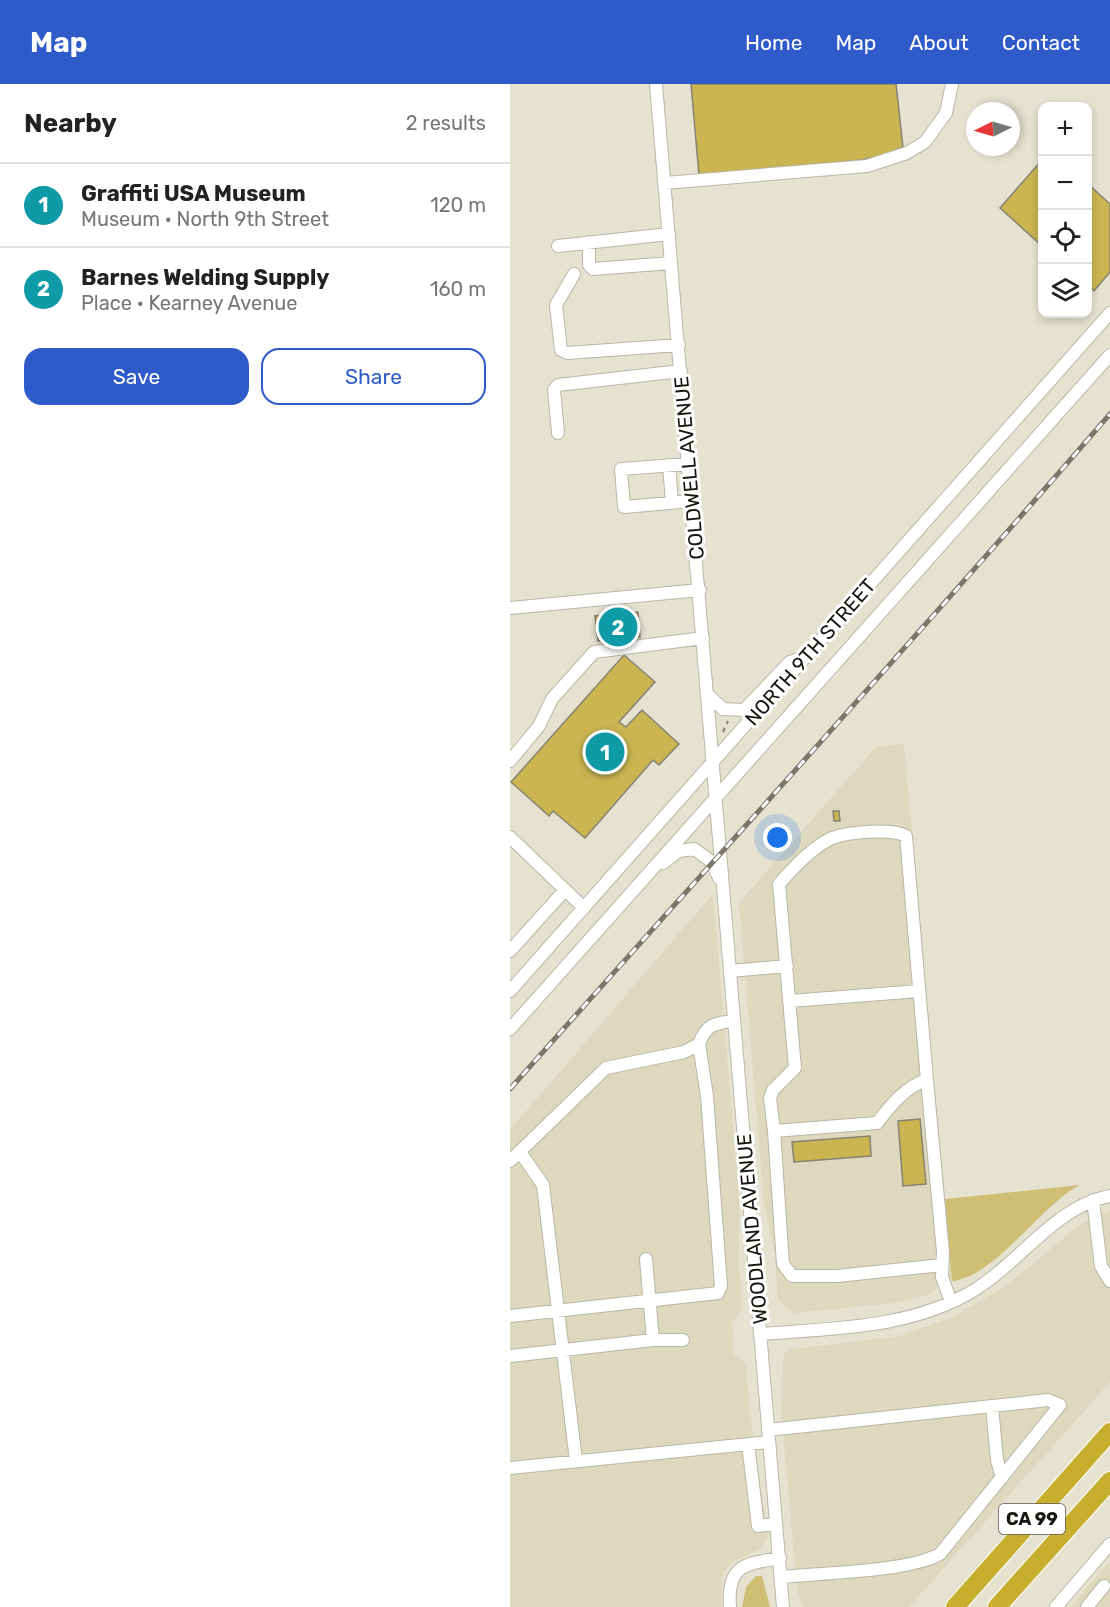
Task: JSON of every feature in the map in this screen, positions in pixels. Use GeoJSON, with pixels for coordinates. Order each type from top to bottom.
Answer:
{"type":"FeatureCollection","features":[{"type":"Feature","properties":{"kind":"highway","name":"CA 99"},"geometry":{"type":"LineString","coordinates":[[955,1607],[1110,1432]]}},
{"type":"Feature","properties":{"kind":"highway","name":"CA 99"},"geometry":{"type":"LineString","coordinates":[[997,1607],[1110,1481]]}},
{"type":"Feature","properties":{"kind":"street","name":"COLDWELL AVENUE"},"geometry":{"type":"LineString","coordinates":[[656,84],[721,852]]}},
{"type":"Feature","properties":{"kind":"street"},"geometry":{"type":"LineString","coordinates":[[664,183],[867,166],[907,153],[925,142],[946,113],[952,84]]}},
{"type":"Feature","properties":{"kind":"street"},"geometry":{"type":"LineString","coordinates":[[558,246],[669,234]]}},
{"type":"Feature","properties":{"kind":"street"},"geometry":{"type":"LineString","coordinates":[[589,242],[590,265],[593,269],[671,262]]}},
{"type":"Feature","properties":{"kind":"street"},"geometry":{"type":"LineString","coordinates":[[574,274],[556,306],[561,350],[567,353],[679,345]]}},
{"type":"Feature","properties":{"kind":"street","name":"NORTH 9TH STREET"},"geometry":{"type":"LineString","coordinates":[[510,991],[1110,313]]}},
{"type":"Feature","properties":{"kind":"street","name":"NORTH 9TH STREET"},"geometry":{"type":"LineString","coordinates":[[510,1029],[1110,355]]}},
{"type":"Feature","properties":{"kind":"street"},"geometry":{"type":"LineString","coordinates":[[558,433],[554,390],[558,385],[681,371]]}},
{"type":"Feature","properties":{"kind":"street"},"geometry":{"type":"LineString","coordinates":[[689,464],[621,469],[624,507],[692,501]]}},
{"type":"Feature","properties":{"kind":"street"},"geometry":{"type":"LineString","coordinates":[[669,465],[672,503]]}},
{"type":"Feature","properties":{"kind":"street"},"geometry":{"type":"LineString","coordinates":[[510,608],[700,590]]}},
{"type":"Feature","properties":{"kind":"street"},"geometry":{"type":"LineString","coordinates":[[510,761],[539,726],[552,699],[594,652],[703,638]]}},
{"type":"Feature","properties":{"kind":"street"},"geometry":{"type":"LineString","coordinates":[[708,695],[723,709],[744,710],[790,662],[806,657]]}},
{"type":"Feature","properties":{"kind":"street"},"geometry":{"type":"LineString","coordinates":[[942,1265],[837,1276],[792,1276],[783,1264],[770,1098],[773,1090],[795,1068],[780,884],[786,876],[833,838],[873,832],[900,833],[906,836],[927,1080],[942,1265],[942,1276],[951,1302]]}},
{"type":"Feature","properties":{"kind":"street"},"geometry":{"type":"LineString","coordinates":[[510,837],[584,908]]}},
{"type":"Feature","properties":{"kind":"street"},"geometry":{"type":"LineString","coordinates":[[624,900],[629,899],[666,860],[687,849],[699,851],[712,862],[723,891]]}},
{"type":"Feature","properties":{"kind":"street","name":"WOODLAND AVENUE"},"geometry":{"type":"LineString","coordinates":[[721,852],[783,1607]]}},
{"type":"Feature","properties":{"kind":"street"},"geometry":{"type":"LineString","coordinates":[[510,951],[565,890]]}},
{"type":"Feature","properties":{"kind":"street"},"geometry":{"type":"LineString","coordinates":[[730,971],[787,966]]}},
{"type":"Feature","properties":{"kind":"street"},"geometry":{"type":"LineString","coordinates":[[790,1001],[919,991]]}},
{"type":"Feature","properties":{"kind":"street"},"geometry":{"type":"LineString","coordinates":[[510,1316],[710,1296],[718,1293],[721,1286],[707,1096],[699,1044],[704,1030],[715,1023],[734,1021]]}},
{"type":"Feature","properties":{"kind":"street"},"geometry":{"type":"LineString","coordinates":[[510,1161],[606,1068],[684,1052],[699,1044]]}},
{"type":"Feature","properties":{"kind":"street"},"geometry":{"type":"LineString","coordinates":[[774,1131],[876,1123],[916,1083],[927,1080]]}},
{"type":"Feature","properties":{"kind":"street"},"geometry":{"type":"LineString","coordinates":[[520,1152],[543,1185],[560,1311],[576,1461]]}},
{"type":"Feature","properties":{"kind":"street"},"geometry":{"type":"LineString","coordinates":[[760,1334],[902,1320],[951,1302],[999,1273],[1060,1220],[1093,1200],[1110,1196]]}},
{"type":"Feature","properties":{"kind":"street"},"geometry":{"type":"LineString","coordinates":[[1093,1200],[1101,1266],[1110,1281]]}},
{"type":"Feature","properties":{"kind":"street"},"geometry":{"type":"LineString","coordinates":[[646,1259],[653,1340]]}},
{"type":"Feature","properties":{"kind":"street"},"geometry":{"type":"LineString","coordinates":[[510,1356],[653,1340],[683,1340]]}},
{"type":"Feature","properties":{"kind":"street"},"geometry":{"type":"LineString","coordinates":[[510,1468],[748,1444],[769,1436],[992,1406],[1048,1400],[1060,1406],[940,1554],[927,1561],[781,1577]]}},
{"type":"Feature","properties":{"kind":"street"},"geometry":{"type":"LineString","coordinates":[[992,1406],[997,1460],[1002,1478]]}},
{"type":"Feature","properties":{"kind":"street"},"geometry":{"type":"LineString","coordinates":[[748,1444],[758,1526],[776,1524]]}},
{"type":"Feature","properties":{"kind":"street"},"geometry":{"type":"LineString","coordinates":[[1059,1606],[1110,1544]]}},
{"type":"Feature","properties":{"kind":"street"},"geometry":{"type":"LineString","coordinates":[[730,1607],[729,1590],[734,1574],[746,1564],[780,1558]]}},
{"type":"Feature","properties":{"kind":"street"},"geometry":{"type":"LineString","coordinates":[[1087,1607],[1104,1586]]}},
{"type":"Feature","properties":{"kind":"path"},"geometry":{"type":"LineString","coordinates":[[723,732],[729,720]]}},
{"type":"Feature","properties":{"kind":"shaded area"},"geometry":{"type":"Polygon","coordinates":[[[904,744],[952,1281],[936,1288],[930,1294],[895,1303],[793,1313],[778,1300],[775,1256],[764,1203],[739,903],[876,747],[904,744]]]}},
{"type":"Feature","properties":{"kind":"shaded area"},"geometry":{"type":"Polygon","coordinates":[[[713,894],[739,1195],[739,1263],[743,1308],[732,1323],[734,1355],[746,1363],[750,1412],[768,1536],[760,1549],[732,1562],[722,1574],[721,1607],[510,1607],[510,1130],[713,894]]]}},
{"type":"Feature","properties":{"kind":"shaded area"},"geometry":{"type":"Polygon","coordinates":[[[1080,1185],[1065,1194],[984,1267],[968,1277],[952,1281],[945,1199],[1080,1185]]]}},
{"type":"Feature","properties":{"kind":"shaded area"},"geometry":{"type":"Polygon","coordinates":[[[1110,1211],[1110,1382],[909,1607],[804,1607],[798,1596],[781,1412],[785,1353],[792,1349],[896,1337],[951,1318],[1006,1286],[1081,1224],[1110,1211]]]}},
{"type":"Feature","properties":{"kind":"shaded area"},"geometry":{"type":"Polygon","coordinates":[[[1110,1563],[1110,1607],[1071,1607],[1106,1565],[1110,1563]]]}},
{"type":"Feature","properties":{"kind":"shaded area"},"geometry":{"type":"Polygon","coordinates":[[[756,1576],[762,1576],[770,1607],[742,1607],[746,1587],[756,1576]]]}},
{"type":"Feature","properties":{"kind":"building"},"geometry":{"type":"Polygon","coordinates":[[[691,84],[896,84],[903,147],[885,155],[861,160],[699,175],[691,84]]]}},
{"type":"Feature","properties":{"kind":"building"},"geometry":{"type":"Polygon","coordinates":[[[1038,165],[1038,242],[1000,208],[1038,165]]]}},
{"type":"Feature","properties":{"kind":"building"},"geometry":{"type":"Polygon","coordinates":[[[1092,188],[1110,204],[1110,272],[1094,291],[1092,289],[1092,188]]]}},
{"type":"Feature","properties":{"kind":"building"},"geometry":{"type":"Polygon","coordinates":[[[638,612],[640,637],[598,641],[595,616],[638,612]]]}},
{"type":"Feature","properties":{"kind":"building"},"geometry":{"type":"Polygon","coordinates":[[[624,655],[655,682],[619,722],[626,727],[642,710],[679,744],[659,765],[653,760],[585,838],[553,811],[549,816],[511,782],[624,655]]]}},
{"type":"Feature","properties":{"kind":"building"},"geometry":{"type":"Polygon","coordinates":[[[833,811],[839,811],[840,821],[834,821],[833,811]]]}},
{"type":"Feature","properties":{"kind":"building"},"geometry":{"type":"Polygon","coordinates":[[[920,1119],[926,1184],[903,1186],[898,1121],[920,1119]]]}},
{"type":"Feature","properties":{"kind":"building"},"geometry":{"type":"Polygon","coordinates":[[[870,1136],[871,1156],[794,1162],[792,1142],[870,1136]]]}},
{"type":"Feature","properties":{"kind":"railway"},"geometry":{"type":"LineString","coordinates":[[510,1089],[1110,414]]}},
{"type":"Feature","properties":{"kind":"place","name":"Barnes Welding Supply"},"geometry":{"type":"Point","coordinates":[618,627]}},
{"type":"Feature","properties":{"kind":"place","name":"Graffiti USA Museum"},"geometry":{"type":"Point","coordinates":[605,752]}}]}
